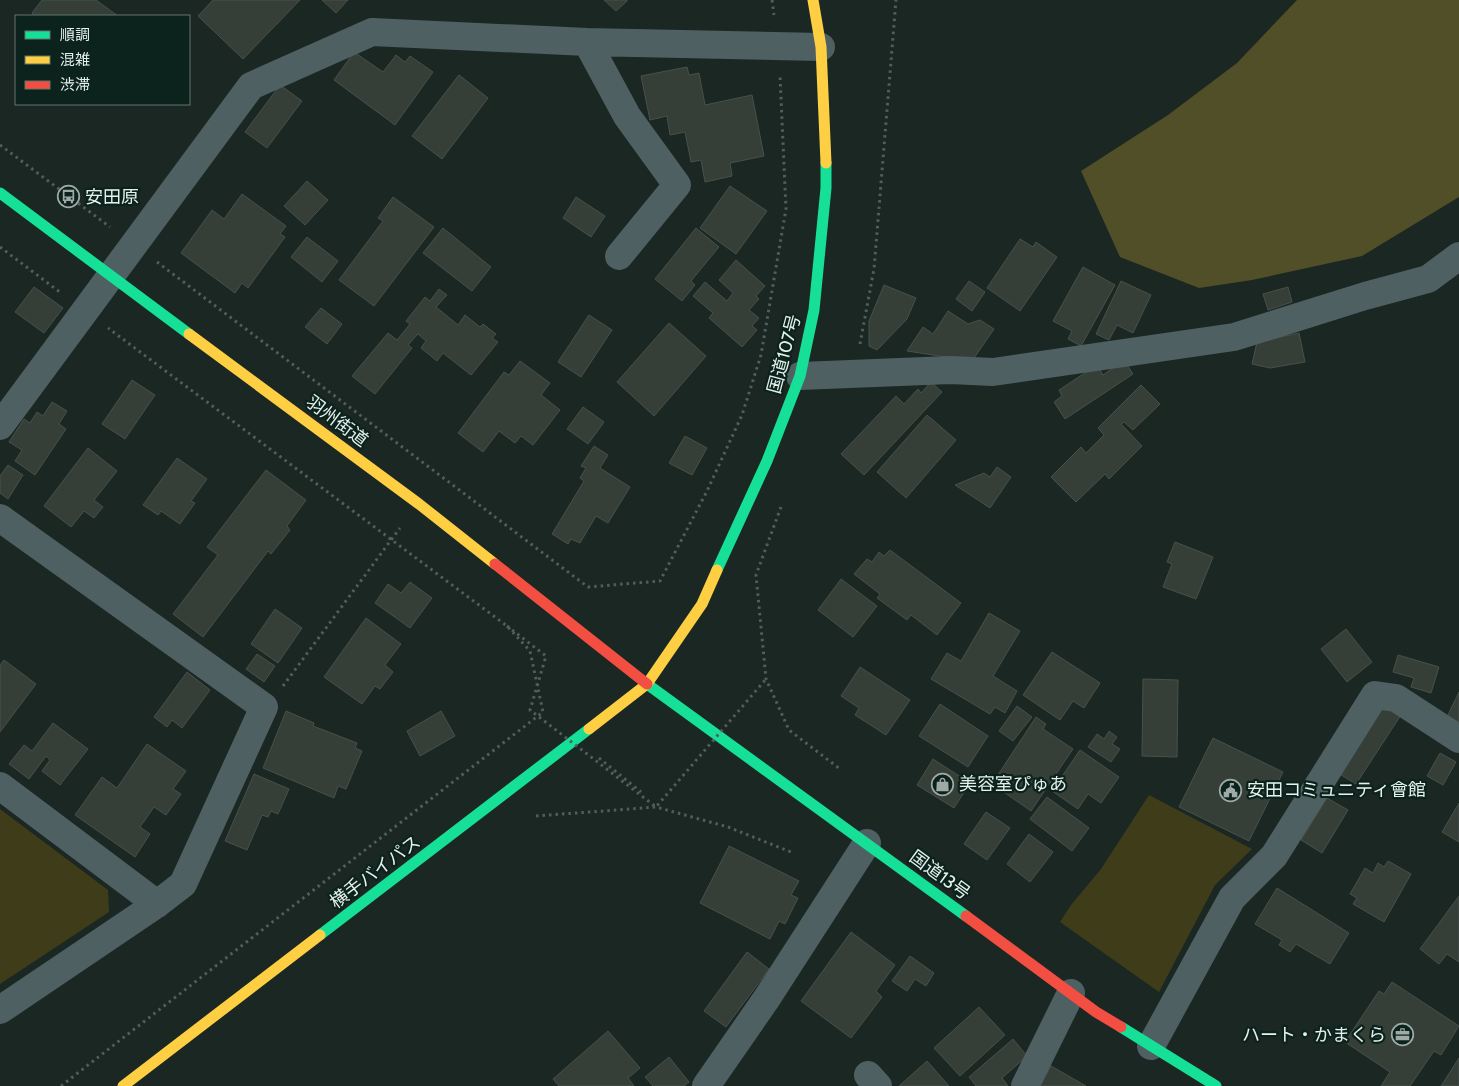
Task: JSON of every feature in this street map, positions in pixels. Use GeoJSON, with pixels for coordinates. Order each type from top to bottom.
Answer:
{"type":"FeatureCollection","features":[{"type":"Feature","properties":{"kind":"main road","name":"国道107号"},"geometry":{"type":"LineString","coordinates":[[647,684],[702,604],[767,461],[800,376],[814,310],[826,188],[826,119],[821,47],[814,0]]}},
{"type":"Feature","properties":{"kind":"main road","name":"羽州街道"},"geometry":{"type":"LineString","coordinates":[[0,194],[419,504],[647,684]]}},
{"type":"Feature","properties":{"kind":"main road","name":"国道13号"},"geometry":{"type":"LineString","coordinates":[[647,684],[1096,1012],[1216,1086]]}},
{"type":"Feature","properties":{"kind":"main road","name":"横手バイパス"},"geometry":{"type":"LineString","coordinates":[[123,1086],[647,684]]}},
{"type":"Feature","properties":{"kind":"street"},"geometry":{"type":"LineString","coordinates":[[0,426],[251,86],[372,32],[588,42],[821,47]]}},
{"type":"Feature","properties":{"kind":"street"},"geometry":{"type":"LineString","coordinates":[[588,42],[627,116],[677,184],[619,256]]}},
{"type":"Feature","properties":{"kind":"street"},"geometry":{"type":"LineString","coordinates":[[800,376],[950,370],[993,372],[1234,338],[1365,296],[1428,279],[1459,256]]}},
{"type":"Feature","properties":{"kind":"street"},"geometry":{"type":"LineString","coordinates":[[0,518],[264,707],[183,884],[157,904],[0,1010]]}},
{"type":"Feature","properties":{"kind":"street"},"geometry":{"type":"LineString","coordinates":[[1151,1046],[1232,898],[1274,856],[1375,695],[1396,698],[1459,739]]}},
{"type":"Feature","properties":{"kind":"street"},"geometry":{"type":"LineString","coordinates":[[0,786],[157,904]]}},
{"type":"Feature","properties":{"kind":"street"},"geometry":{"type":"LineString","coordinates":[[706,1086],[768,998],[867,843]]}},
{"type":"Feature","properties":{"kind":"street"},"geometry":{"type":"LineString","coordinates":[[1025,1086],[1071,993]]}},
{"type":"Feature","properties":{"kind":"path"},"geometry":{"type":"LineString","coordinates":[[854,374],[874,268],[896,0]]}},
{"type":"Feature","properties":{"kind":"path"},"geometry":{"type":"LineString","coordinates":[[0,145],[588,587],[660,581],[707,491],[742,414],[762,355],[786,210],[779,46]]}},
{"type":"Feature","properties":{"kind":"path"},"geometry":{"type":"LineString","coordinates":[[0,247],[546,656],[530,710],[656,807]]}},
{"type":"Feature","properties":{"kind":"path"},"geometry":{"type":"LineString","coordinates":[[264,707],[279,691],[419,504]]}},
{"type":"Feature","properties":{"kind":"path"},"geometry":{"type":"LineString","coordinates":[[756,575],[766,679],[789,730],[840,769]]}},
{"type":"Feature","properties":{"kind":"path"},"geometry":{"type":"LineString","coordinates":[[61,1086],[543,712],[530,651],[507,626]]}},
{"type":"Feature","properties":{"kind":"path"},"geometry":{"type":"LineString","coordinates":[[656,807],[766,679]]}},
{"type":"Feature","properties":{"kind":"path"},"geometry":{"type":"LineString","coordinates":[[536,816],[656,807],[728,827],[791,852]]}},
{"type":"Feature","properties":{"kind":"shaded area"},"geometry":{"type":"Polygon","coordinates":[[[1297,0],[1459,0],[1459,197],[1362,256],[1252,280],[1199,288],[1120,257],[1081,171],[1168,115],[1237,63],[1297,0]]]}},
{"type":"Feature","properties":{"kind":"shaded area"},"geometry":{"type":"Polygon","coordinates":[[[1149,795],[1252,849],[1215,885],[1159,992],[1060,922],[1071,905],[1101,869],[1149,795]]]}},
{"type":"Feature","properties":{"kind":"shaded area"},"geometry":{"type":"Polygon","coordinates":[[[0,809],[108,890],[109,912],[0,984],[0,809]]]}},
{"type":"Feature","properties":{"kind":"building"},"geometry":{"type":"Polygon","coordinates":[[[42,0],[96,0],[117,15],[35,15],[32,13],[42,0]]]}},
{"type":"Feature","properties":{"kind":"building"},"geometry":{"type":"Polygon","coordinates":[[[213,0],[300,0],[243,59],[198,16],[213,0]]]}},
{"type":"Feature","properties":{"kind":"building"},"geometry":{"type":"Polygon","coordinates":[[[322,0],[348,0],[336,13],[322,0]]]}},
{"type":"Feature","properties":{"kind":"building"},"geometry":{"type":"Polygon","coordinates":[[[604,0],[627,0],[627,1],[616,11],[604,0]]]}},
{"type":"Feature","properties":{"kind":"building"},"geometry":{"type":"Polygon","coordinates":[[[354,52],[383,72],[396,55],[405,62],[410,56],[433,72],[395,125],[334,80],[354,52]]]}},
{"type":"Feature","properties":{"kind":"building"},"geometry":{"type":"Polygon","coordinates":[[[687,67],[689,75],[699,73],[705,105],[752,95],[764,156],[730,163],[732,176],[705,182],[701,160],[691,162],[685,132],[670,135],[667,116],[650,120],[641,76],[687,67]]]}},
{"type":"Feature","properties":{"kind":"building"},"geometry":{"type":"Polygon","coordinates":[[[459,75],[488,98],[442,159],[412,136],[459,75]]]}},
{"type":"Feature","properties":{"kind":"building"},"geometry":{"type":"Polygon","coordinates":[[[280,85],[302,101],[267,148],[245,132],[280,85]]]}},
{"type":"Feature","properties":{"kind":"building"},"geometry":{"type":"Polygon","coordinates":[[[307,181],[328,200],[305,225],[284,206],[307,181]]]}},
{"type":"Feature","properties":{"kind":"building"},"geometry":{"type":"Polygon","coordinates":[[[730,186],[767,211],[736,254],[700,228],[730,186]]]}},
{"type":"Feature","properties":{"kind":"building"},"geometry":{"type":"Polygon","coordinates":[[[242,194],[286,226],[280,234],[285,237],[248,288],[242,283],[235,293],[181,253],[212,210],[224,219],[242,194]]]}},
{"type":"Feature","properties":{"kind":"building"},"geometry":{"type":"Polygon","coordinates":[[[393,197],[434,227],[374,306],[339,280],[383,221],[378,218],[393,197]]]}},
{"type":"Feature","properties":{"kind":"building"},"geometry":{"type":"Polygon","coordinates":[[[576,197],[605,216],[591,237],[563,218],[576,197]]]}},
{"type":"Feature","properties":{"kind":"building"},"geometry":{"type":"Polygon","coordinates":[[[443,228],[491,267],[472,291],[423,253],[443,228]]]}},
{"type":"Feature","properties":{"kind":"building"},"geometry":{"type":"Polygon","coordinates":[[[696,228],[719,247],[691,281],[695,285],[682,301],[655,279],[696,228]]]}},
{"type":"Feature","properties":{"kind":"building"},"geometry":{"type":"Polygon","coordinates":[[[307,237],[338,261],[322,282],[291,257],[307,237]]]}},
{"type":"Feature","properties":{"kind":"building"},"geometry":{"type":"Polygon","coordinates":[[[1020,239],[1033,247],[1036,242],[1057,257],[1020,311],[987,288],[1020,239]]]}},
{"type":"Feature","properties":{"kind":"building"},"geometry":{"type":"Polygon","coordinates":[[[736,260],[765,286],[756,296],[759,299],[749,310],[759,318],[752,326],[757,330],[742,347],[709,318],[713,313],[693,296],[705,282],[727,301],[733,293],[719,280],[736,260]]]}},
{"type":"Feature","properties":{"kind":"building"},"geometry":{"type":"Polygon","coordinates":[[[1083,267],[1115,285],[1081,346],[1068,339],[1072,331],[1053,321],[1083,267]]]}},
{"type":"Feature","properties":{"kind":"building"},"geometry":{"type":"Polygon","coordinates":[[[969,281],[985,292],[972,311],[956,299],[969,281]]]}},
{"type":"Feature","properties":{"kind":"building"},"geometry":{"type":"Polygon","coordinates":[[[1121,281],[1151,295],[1133,333],[1117,325],[1109,340],[1096,334],[1121,281]]]}},
{"type":"Feature","properties":{"kind":"building"},"geometry":{"type":"Polygon","coordinates":[[[884,285],[916,298],[907,319],[877,350],[869,346],[869,321],[884,285]]]}},
{"type":"Feature","properties":{"kind":"building"},"geometry":{"type":"Polygon","coordinates":[[[34,287],[63,308],[44,333],[15,312],[34,287]]]}},
{"type":"Feature","properties":{"kind":"building"},"geometry":{"type":"Polygon","coordinates":[[[1288,287],[1292,302],[1268,310],[1263,294],[1288,287]]]}},
{"type":"Feature","properties":{"kind":"building"},"geometry":{"type":"Polygon","coordinates":[[[439,289],[447,295],[436,307],[458,325],[465,315],[480,327],[483,324],[496,334],[492,338],[498,342],[471,375],[443,353],[437,361],[421,348],[426,341],[418,334],[408,345],[412,348],[375,394],[352,376],[388,333],[397,340],[410,324],[406,321],[425,297],[430,301],[439,289]]]}},
{"type":"Feature","properties":{"kind":"building"},"geometry":{"type":"Polygon","coordinates":[[[321,308],[342,324],[327,344],[305,327],[321,308]]]}},
{"type":"Feature","properties":{"kind":"building"},"geometry":{"type":"Polygon","coordinates":[[[948,311],[968,324],[980,320],[994,329],[972,361],[907,351],[923,327],[933,334],[948,311]]]}},
{"type":"Feature","properties":{"kind":"building"},"geometry":{"type":"Polygon","coordinates":[[[589,315],[612,330],[581,377],[558,362],[589,315]]]}},
{"type":"Feature","properties":{"kind":"building"},"geometry":{"type":"Polygon","coordinates":[[[669,323],[706,356],[654,416],[617,382],[669,323]]]}},
{"type":"Feature","properties":{"kind":"building"},"geometry":{"type":"Polygon","coordinates":[[[1299,333],[1305,362],[1270,368],[1252,364],[1257,342],[1299,333]]]}},
{"type":"Feature","properties":{"kind":"building"},"geometry":{"type":"Polygon","coordinates":[[[1124,360],[1133,374],[1065,419],[1054,402],[1062,396],[1059,390],[1097,365],[1103,375],[1124,360]]]}},
{"type":"Feature","properties":{"kind":"building"},"geometry":{"type":"Polygon","coordinates":[[[520,361],[550,383],[541,395],[560,410],[533,445],[521,436],[515,443],[499,431],[483,452],[458,433],[504,372],[509,375],[520,361]]]}},
{"type":"Feature","properties":{"kind":"building"},"geometry":{"type":"Polygon","coordinates":[[[132,380],[155,395],[125,439],[102,424],[132,380]]]}},
{"type":"Feature","properties":{"kind":"building"},"geometry":{"type":"Polygon","coordinates":[[[931,382],[942,392],[864,475],[841,454],[896,396],[904,404],[918,389],[921,393],[931,382]]]}},
{"type":"Feature","properties":{"kind":"building"},"geometry":{"type":"Polygon","coordinates":[[[1141,385],[1160,404],[1133,430],[1124,422],[1121,424],[1142,446],[1109,479],[1105,474],[1076,502],[1051,477],[1081,447],[1086,453],[1104,435],[1098,428],[1141,385]]]}},
{"type":"Feature","properties":{"kind":"building"},"geometry":{"type":"Polygon","coordinates":[[[52,402],[67,411],[59,424],[66,429],[35,475],[15,461],[22,450],[9,442],[24,419],[30,423],[37,412],[43,416],[52,402]]]}},
{"type":"Feature","properties":{"kind":"building"},"geometry":{"type":"Polygon","coordinates":[[[583,407],[604,422],[588,444],[567,429],[583,407]]]}},
{"type":"Feature","properties":{"kind":"building"},"geometry":{"type":"Polygon","coordinates":[[[927,415],[956,440],[906,498],[877,472],[927,415]]]}},
{"type":"Feature","properties":{"kind":"building"},"geometry":{"type":"Polygon","coordinates":[[[685,436],[707,448],[692,475],[669,463],[685,436]]]}},
{"type":"Feature","properties":{"kind":"building"},"geometry":{"type":"Polygon","coordinates":[[[594,446],[608,455],[600,468],[630,487],[608,523],[596,516],[580,543],[571,539],[568,544],[552,534],[584,481],[580,478],[586,468],[581,466],[594,446]]]}},
{"type":"Feature","properties":{"kind":"building"},"geometry":{"type":"Polygon","coordinates":[[[88,448],[117,471],[94,500],[103,507],[94,518],[84,511],[71,527],[44,506],[88,448]]]}},
{"type":"Feature","properties":{"kind":"building"},"geometry":{"type":"Polygon","coordinates":[[[177,458],[207,479],[191,501],[195,503],[180,524],[161,511],[158,515],[143,505],[177,458]]]}},
{"type":"Feature","properties":{"kind":"building"},"geometry":{"type":"Polygon","coordinates":[[[8,465],[23,475],[8,499],[0,493],[0,476],[8,465]]]}},
{"type":"Feature","properties":{"kind":"building"},"geometry":{"type":"Polygon","coordinates":[[[997,467],[1011,477],[990,508],[955,485],[984,473],[990,477],[997,467]]]}},
{"type":"Feature","properties":{"kind":"building"},"geometry":{"type":"Polygon","coordinates":[[[266,470],[306,500],[287,526],[290,530],[271,554],[268,551],[203,637],[173,614],[218,555],[207,547],[266,470]]]}},
{"type":"Feature","properties":{"kind":"building"},"geometry":{"type":"Polygon","coordinates":[[[1175,542],[1213,557],[1196,599],[1163,587],[1172,564],[1167,562],[1175,542]]]}},
{"type":"Feature","properties":{"kind":"building"},"geometry":{"type":"Polygon","coordinates":[[[890,550],[961,603],[937,635],[911,615],[907,620],[877,598],[880,594],[854,574],[867,559],[872,562],[879,552],[884,556],[890,550]]]}},
{"type":"Feature","properties":{"kind":"building"},"geometry":{"type":"Polygon","coordinates":[[[841,579],[877,606],[853,637],[818,610],[841,579]]]}},
{"type":"Feature","properties":{"kind":"building"},"geometry":{"type":"Polygon","coordinates":[[[410,582],[432,598],[410,628],[375,603],[388,584],[401,593],[410,582]]]}},
{"type":"Feature","properties":{"kind":"building"},"geometry":{"type":"Polygon","coordinates":[[[275,609],[302,628],[278,663],[251,644],[275,609]]]}},
{"type":"Feature","properties":{"kind":"building"},"geometry":{"type":"Polygon","coordinates":[[[989,613],[1020,631],[993,676],[1017,691],[1005,713],[995,707],[990,714],[931,679],[947,653],[961,661],[989,613]]]}},
{"type":"Feature","properties":{"kind":"building"},"geometry":{"type":"Polygon","coordinates":[[[366,618],[401,644],[385,665],[393,672],[380,689],[375,686],[362,704],[324,677],[366,618]]]}},
{"type":"Feature","properties":{"kind":"building"},"geometry":{"type":"Polygon","coordinates":[[[1346,629],[1372,662],[1347,682],[1321,649],[1346,629]]]}},
{"type":"Feature","properties":{"kind":"building"},"geometry":{"type":"Polygon","coordinates":[[[1052,652],[1100,683],[1084,708],[1073,701],[1060,720],[1023,695],[1052,652]]]}},
{"type":"Feature","properties":{"kind":"building"},"geometry":{"type":"Polygon","coordinates":[[[257,654],[275,666],[264,682],[246,669],[257,654]]]}},
{"type":"Feature","properties":{"kind":"building"},"geometry":{"type":"Polygon","coordinates":[[[1398,655],[1439,667],[1431,693],[1411,687],[1414,678],[1393,672],[1398,655]]]}},
{"type":"Feature","properties":{"kind":"building"},"geometry":{"type":"Polygon","coordinates":[[[4,660],[36,684],[0,732],[0,665],[4,660]]]}},
{"type":"Feature","properties":{"kind":"building"},"geometry":{"type":"Polygon","coordinates":[[[860,667],[910,700],[886,735],[855,715],[859,708],[841,696],[860,667]]]}},
{"type":"Feature","properties":{"kind":"building"},"geometry":{"type":"Polygon","coordinates":[[[187,672],[210,690],[182,728],[172,720],[167,727],[154,717],[187,672]]]}},
{"type":"Feature","properties":{"kind":"building"},"geometry":{"type":"Polygon","coordinates":[[[1143,679],[1178,680],[1177,757],[1142,756],[1143,679]]]}},
{"type":"Feature","properties":{"kind":"building"},"geometry":{"type":"Polygon","coordinates":[[[1459,692],[1459,722],[1447,717],[1459,692]]]}},
{"type":"Feature","properties":{"kind":"building"},"geometry":{"type":"Polygon","coordinates":[[[940,704],[988,736],[968,767],[919,736],[940,704]]]}},
{"type":"Feature","properties":{"kind":"building"},"geometry":{"type":"Polygon","coordinates":[[[1384,704],[1401,715],[1356,784],[1338,773],[1384,704]]]}},
{"type":"Feature","properties":{"kind":"building"},"geometry":{"type":"Polygon","coordinates":[[[1017,706],[1032,717],[1013,741],[999,731],[1017,706]]]}},
{"type":"Feature","properties":{"kind":"building"},"geometry":{"type":"Polygon","coordinates":[[[286,711],[314,723],[313,726],[357,743],[355,748],[362,751],[346,789],[338,786],[334,798],[263,768],[286,711]]]}},
{"type":"Feature","properties":{"kind":"building"},"geometry":{"type":"Polygon","coordinates":[[[441,711],[455,736],[420,756],[407,731],[441,711]]]}},
{"type":"Feature","properties":{"kind":"building"},"geometry":{"type":"Polygon","coordinates":[[[1036,717],[1046,724],[1043,729],[1073,749],[1031,811],[992,784],[1036,717]]]}},
{"type":"Feature","properties":{"kind":"building"},"geometry":{"type":"Polygon","coordinates":[[[53,723],[88,749],[60,785],[42,771],[50,760],[46,756],[29,779],[9,764],[24,745],[32,751],[53,723]]]}},
{"type":"Feature","properties":{"kind":"building"},"geometry":{"type":"Polygon","coordinates":[[[1109,731],[1117,737],[1112,744],[1120,749],[1111,762],[1088,747],[1097,734],[1104,739],[1109,731]]]}},
{"type":"Feature","properties":{"kind":"building","name":"安田コミュニティ會館"},"geometry":{"type":"Polygon","coordinates":[[[1213,738],[1283,772],[1249,841],[1179,807],[1213,738]]]}},
{"type":"Feature","properties":{"kind":"building"},"geometry":{"type":"Polygon","coordinates":[[[147,744],[186,771],[173,789],[181,794],[166,815],[154,807],[140,827],[150,834],[135,857],[75,815],[102,777],[117,788],[147,744]]]}},
{"type":"Feature","properties":{"kind":"building"},"geometry":{"type":"Polygon","coordinates":[[[1080,750],[1119,777],[1101,803],[1088,794],[1078,809],[1052,791],[1080,750]]]}},
{"type":"Feature","properties":{"kind":"building"},"geometry":{"type":"Polygon","coordinates":[[[1440,753],[1456,762],[1443,785],[1427,776],[1440,753]]]}},
{"type":"Feature","properties":{"kind":"building","name":"美容室ぴゅあ"},"geometry":{"type":"Polygon","coordinates":[[[933,759],[970,783],[954,808],[917,785],[933,759]]]}},
{"type":"Feature","properties":{"kind":"building"},"geometry":{"type":"Polygon","coordinates":[[[254,774],[289,789],[278,814],[271,811],[268,817],[262,815],[247,850],[225,841],[254,774]]]}},
{"type":"Feature","properties":{"kind":"building"},"geometry":{"type":"Polygon","coordinates":[[[1047,797],[1089,828],[1072,851],[1030,819],[1047,797]]]}},
{"type":"Feature","properties":{"kind":"building"},"geometry":{"type":"Polygon","coordinates":[[[1327,798],[1348,810],[1322,853],[1301,840],[1327,798]]]}},
{"type":"Feature","properties":{"kind":"building"},"geometry":{"type":"Polygon","coordinates":[[[1459,803],[1459,842],[1442,832],[1459,803]]]}},
{"type":"Feature","properties":{"kind":"building"},"geometry":{"type":"Polygon","coordinates":[[[986,812],[1010,828],[987,860],[964,844],[986,812]]]}},
{"type":"Feature","properties":{"kind":"building"},"geometry":{"type":"Polygon","coordinates":[[[1029,834],[1053,852],[1030,882],[1007,864],[1029,834]]]}},
{"type":"Feature","properties":{"kind":"building"},"geometry":{"type":"Polygon","coordinates":[[[729,846],[799,881],[791,895],[798,898],[785,924],[779,921],[770,939],[700,903],[729,846]]]}},
{"type":"Feature","properties":{"kind":"building"},"geometry":{"type":"Polygon","coordinates":[[[1388,861],[1411,874],[1384,922],[1353,904],[1357,898],[1350,894],[1365,868],[1373,873],[1378,863],[1384,867],[1388,861]]]}},
{"type":"Feature","properties":{"kind":"building"},"geometry":{"type":"Polygon","coordinates":[[[1277,888],[1349,933],[1330,964],[1296,944],[1290,952],[1279,945],[1282,940],[1255,924],[1277,888]]]}},
{"type":"Feature","properties":{"kind":"building"},"geometry":{"type":"Polygon","coordinates":[[[1459,896],[1459,962],[1447,954],[1439,964],[1420,949],[1459,896]]]}},
{"type":"Feature","properties":{"kind":"building"},"geometry":{"type":"Polygon","coordinates":[[[851,932],[895,965],[876,991],[882,997],[851,1038],[801,1001],[851,932]]]}},
{"type":"Feature","properties":{"kind":"building"},"geometry":{"type":"Polygon","coordinates":[[[747,952],[769,969],[726,1027],[704,1011],[747,952]]]}},
{"type":"Feature","properties":{"kind":"building"},"geometry":{"type":"Polygon","coordinates":[[[910,956],[934,973],[926,986],[915,979],[907,991],[892,981],[910,956]]]}},
{"type":"Feature","properties":{"kind":"building","name":"ハート・かまくら"},"geometry":{"type":"Polygon","coordinates":[[[1392,982],[1459,1026],[1441,1055],[1434,1051],[1410,1086],[1381,1086],[1390,1072],[1345,1042],[1379,991],[1384,994],[1392,982]]]}},
{"type":"Feature","properties":{"kind":"building"},"geometry":{"type":"Polygon","coordinates":[[[979,1007],[1005,1035],[960,1076],[934,1048],[979,1007]]]}},
{"type":"Feature","properties":{"kind":"building"},"geometry":{"type":"Polygon","coordinates":[[[608,1031],[640,1068],[628,1078],[634,1086],[559,1086],[553,1079],[608,1031]]]}},
{"type":"Feature","properties":{"kind":"building"},"geometry":{"type":"Polygon","coordinates":[[[1013,1039],[1027,1056],[1002,1078],[1008,1086],[976,1086],[969,1077],[1013,1039]]]}},
{"type":"Feature","properties":{"kind":"building"},"geometry":{"type":"Polygon","coordinates":[[[669,1057],[689,1082],[684,1086],[653,1086],[645,1077],[669,1057]]]}},
{"type":"Feature","properties":{"kind":"building"},"geometry":{"type":"Polygon","coordinates":[[[1459,1058],[1459,1086],[1441,1086],[1459,1058]]]}},
{"type":"Feature","properties":{"kind":"building"},"geometry":{"type":"Polygon","coordinates":[[[927,1061],[949,1086],[899,1086],[927,1061]]]}},
{"type":"Feature","properties":{"kind":"building"},"geometry":{"type":"Polygon","coordinates":[[[1051,1066],[1086,1086],[1040,1086],[1051,1066]]]}},
{"type":"Feature","properties":{"kind":"traffic: fast"},"geometry":{"type":"LineString","coordinates":[[717,570],[767,461],[800,376],[814,310],[826,188],[826,163]]}},
{"type":"Feature","properties":{"kind":"traffic: fast"},"geometry":{"type":"LineString","coordinates":[[0,193],[189,334]]}},
{"type":"Feature","properties":{"kind":"traffic: fast"},"geometry":{"type":"LineString","coordinates":[[647,684],[966,916]]}},
{"type":"Feature","properties":{"kind":"traffic: fast"},"geometry":{"type":"LineString","coordinates":[[320,935],[589,729]]}},
{"type":"Feature","properties":{"kind":"traffic: fast"},"geometry":{"type":"LineString","coordinates":[[1121,1027],[1216,1086]]}},
{"type":"Feature","properties":{"kind":"traffic: slow"},"geometry":{"type":"LineString","coordinates":[[813,0],[821,47],[826,163]]}},
{"type":"Feature","properties":{"kind":"traffic: slow"},"geometry":{"type":"LineString","coordinates":[[189,334],[419,504],[495,564]]}},
{"type":"Feature","properties":{"kind":"traffic: slow"},"geometry":{"type":"LineString","coordinates":[[589,729],[647,684],[702,604],[717,570]]}},
{"type":"Feature","properties":{"kind":"traffic: slow"},"geometry":{"type":"LineString","coordinates":[[123,1086],[320,935]]}},
{"type":"Feature","properties":{"kind":"traffic: jam"},"geometry":{"type":"LineString","coordinates":[[495,564],[647,684]]}},
{"type":"Feature","properties":{"kind":"traffic: jam"},"geometry":{"type":"LineString","coordinates":[[966,916],[1096,1012],[1121,1027]]}},
{"type":"Feature","properties":{"kind":"place","name":"安田原"},"geometry":{"type":"Point","coordinates":[69,197]}},
{"type":"Feature","properties":{"kind":"place","name":"美容室ぴゅあ"},"geometry":{"type":"Point","coordinates":[943,784]}},
{"type":"Feature","properties":{"kind":"place","name":"安田コミュニティ會館"},"geometry":{"type":"Point","coordinates":[1231,790]}},
{"type":"Feature","properties":{"kind":"place","name":"ハート・かまくら"},"geometry":{"type":"Point","coordinates":[1402,1035]}}]}
